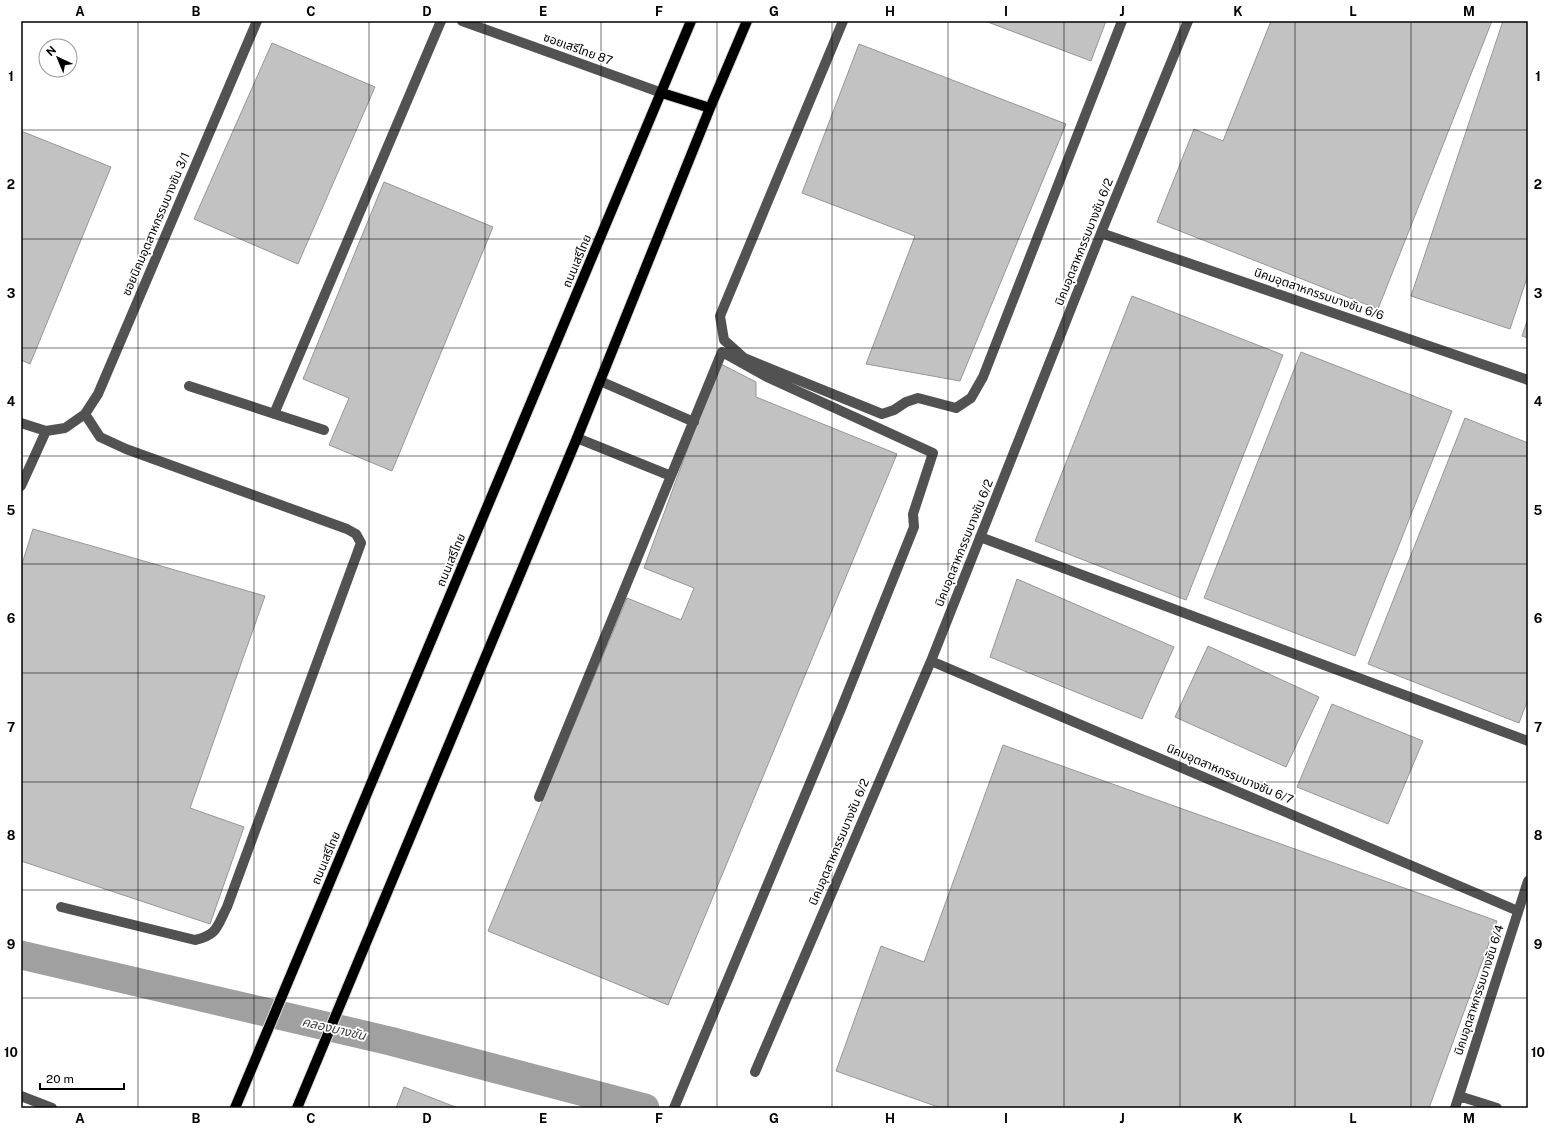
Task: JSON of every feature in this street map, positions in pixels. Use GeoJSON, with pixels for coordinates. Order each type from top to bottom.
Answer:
{"type":"FeatureCollection","features":[{"type":"Feature","properties":{"kind":"main road","name":"ถนนเสรีไทย"},"geometry":{"type":"LineString","coordinates":[[235,1108],[691,21]]}},
{"type":"Feature","properties":{"kind":"main road"},"geometry":{"type":"LineString","coordinates":[[297,1108],[577,438],[710,108],[747,21]]}},
{"type":"Feature","properties":{"kind":"main road"},"geometry":{"type":"LineString","coordinates":[[662,93],[710,108]]}},
{"type":"Feature","properties":{"kind":"street","name":"ซอยนิคมอุตสาหกรรมบางชัน 3/1"},"geometry":{"type":"LineString","coordinates":[[46,431],[65,428],[84,414],[98,394],[257,21]]}},
{"type":"Feature","properties":{"kind":"street"},"geometry":{"type":"LineString","coordinates":[[274,414],[441,21]]}},
{"type":"Feature","properties":{"kind":"street","name":"ซอยเสรีไทย 87"},"geometry":{"type":"LineString","coordinates":[[462,21],[662,93]]}},
{"type":"Feature","properties":{"kind":"street"},"geometry":{"type":"LineString","coordinates":[[843,21],[720,316],[724,340],[744,358],[882,414],[894,410],[906,402],[918,398],[956,408],[971,398],[983,377],[1122,21]]}},
{"type":"Feature","properties":{"kind":"street","name":"นิคมอุตสาหกรรมบางชัน 6/2"},"geometry":{"type":"LineString","coordinates":[[755,1072],[931,661],[1101,233],[1188,21]]}},
{"type":"Feature","properties":{"kind":"street","name":"นิคมอุตสาหกรรมบางชัน 6/6"},"geometry":{"type":"LineString","coordinates":[[1101,233],[1528,380]]}},
{"type":"Feature","properties":{"kind":"street"},"geometry":{"type":"LineString","coordinates":[[539,797],[722,352],[767,377],[933,453],[913,514],[914,528],[841,709],[674,1108]]}},
{"type":"Feature","properties":{"kind":"street"},"geometry":{"type":"LineString","coordinates":[[600,381],[694,422]]}},
{"type":"Feature","properties":{"kind":"street"},"geometry":{"type":"LineString","coordinates":[[189,386],[324,430]]}},
{"type":"Feature","properties":{"kind":"street"},"geometry":{"type":"LineString","coordinates":[[61,907],[195,940],[206,938],[215,932],[227,907],[361,543],[356,534],[347,529],[126,449],[100,437],[84,414]]}},
{"type":"Feature","properties":{"kind":"street"},"geometry":{"type":"LineString","coordinates":[[21,423],[46,431],[21,486]]}},
{"type":"Feature","properties":{"kind":"street"},"geometry":{"type":"LineString","coordinates":[[577,438],[671,476]]}},
{"type":"Feature","properties":{"kind":"street"},"geometry":{"type":"LineString","coordinates":[[980,537],[1528,741]]}},
{"type":"Feature","properties":{"kind":"street","name":"นิคมอุตสาหกรรมบางชัน 6/7"},"geometry":{"type":"LineString","coordinates":[[931,661],[1518,911]]}},
{"type":"Feature","properties":{"kind":"street","name":"นิคมอุตสาหกรรมบางชัน 6/4"},"geometry":{"type":"LineString","coordinates":[[1455,1108],[1528,881]]}},
{"type":"Feature","properties":{"kind":"street"},"geometry":{"type":"LineString","coordinates":[[21,1096],[52,1108]]}},
{"type":"Feature","properties":{"kind":"street"},"geometry":{"type":"LineString","coordinates":[[1459,1096],[1497,1108]]}},
{"type":"Feature","properties":{"kind":"building"},"geometry":{"type":"Polygon","coordinates":[[[985,21],[1106,21],[1091,61],[985,21]]]}},
{"type":"Feature","properties":{"kind":"building"},"geometry":{"type":"Polygon","coordinates":[[[1271,21],[1492,21],[1378,309],[1157,222],[1194,129],[1223,141],[1271,21]]]}},
{"type":"Feature","properties":{"kind":"building"},"geometry":{"type":"Polygon","coordinates":[[[1503,21],[1521,21],[1528,23],[1528,275],[1510,329],[1411,296],[1503,21]]]}},
{"type":"Feature","properties":{"kind":"building"},"geometry":{"type":"Polygon","coordinates":[[[272,43],[375,87],[298,264],[194,219],[272,43]]]}},
{"type":"Feature","properties":{"kind":"building"},"geometry":{"type":"Polygon","coordinates":[[[859,44],[1066,124],[960,381],[866,364],[915,236],[802,193],[859,44]]]}},
{"type":"Feature","properties":{"kind":"building"},"geometry":{"type":"Polygon","coordinates":[[[21,131],[111,167],[30,364],[21,360],[21,131]]]}},
{"type":"Feature","properties":{"kind":"building"},"geometry":{"type":"Polygon","coordinates":[[[384,182],[493,227],[392,471],[329,445],[349,398],[303,379],[384,182]]]}},
{"type":"Feature","properties":{"kind":"building"},"geometry":{"type":"Polygon","coordinates":[[[1132,296],[1283,355],[1186,600],[1035,541],[1132,296]]]}},
{"type":"Feature","properties":{"kind":"building"},"geometry":{"type":"Polygon","coordinates":[[[1528,318],[1528,338],[1522,336],[1528,318]]]}},
{"type":"Feature","properties":{"kind":"building"},"geometry":{"type":"Polygon","coordinates":[[[1301,352],[1452,411],[1355,656],[1204,598],[1301,352]]]}},
{"type":"Feature","properties":{"kind":"building"},"geometry":{"type":"Polygon","coordinates":[[[719,363],[756,382],[756,397],[897,454],[668,1005],[488,931],[627,598],[681,620],[694,588],[644,568],[719,363]]]}},
{"type":"Feature","properties":{"kind":"building"},"geometry":{"type":"Polygon","coordinates":[[[1465,418],[1528,443],[1528,699],[1519,723],[1368,664],[1465,418]]]}},
{"type":"Feature","properties":{"kind":"building"},"geometry":{"type":"Polygon","coordinates":[[[33,529],[265,596],[190,808],[244,827],[210,924],[21,861],[21,567],[33,529]]]}},
{"type":"Feature","properties":{"kind":"building"},"geometry":{"type":"Polygon","coordinates":[[[1017,579],[1174,647],[1142,719],[990,657],[1017,579]]]}},
{"type":"Feature","properties":{"kind":"building"},"geometry":{"type":"Polygon","coordinates":[[[1208,646],[1319,697],[1286,767],[1175,717],[1208,646]]]}},
{"type":"Feature","properties":{"kind":"building"},"geometry":{"type":"Polygon","coordinates":[[[1332,704],[1423,741],[1388,824],[1297,787],[1332,704]]]}},
{"type":"Feature","properties":{"kind":"building"},"geometry":{"type":"Polygon","coordinates":[[[1003,745],[1497,921],[1429,1108],[941,1108],[836,1071],[881,946],[924,962],[1003,745]]]}},
{"type":"Feature","properties":{"kind":"building"},"geometry":{"type":"Polygon","coordinates":[[[404,1087],[458,1108],[396,1108],[404,1087]]]}},
{"type":"Feature","properties":{"kind":"waterway","name":"คลองบางชัน"},"geometry":{"type":"LineString","coordinates":[[21,955],[390,1041],[645,1108]]}}]}
